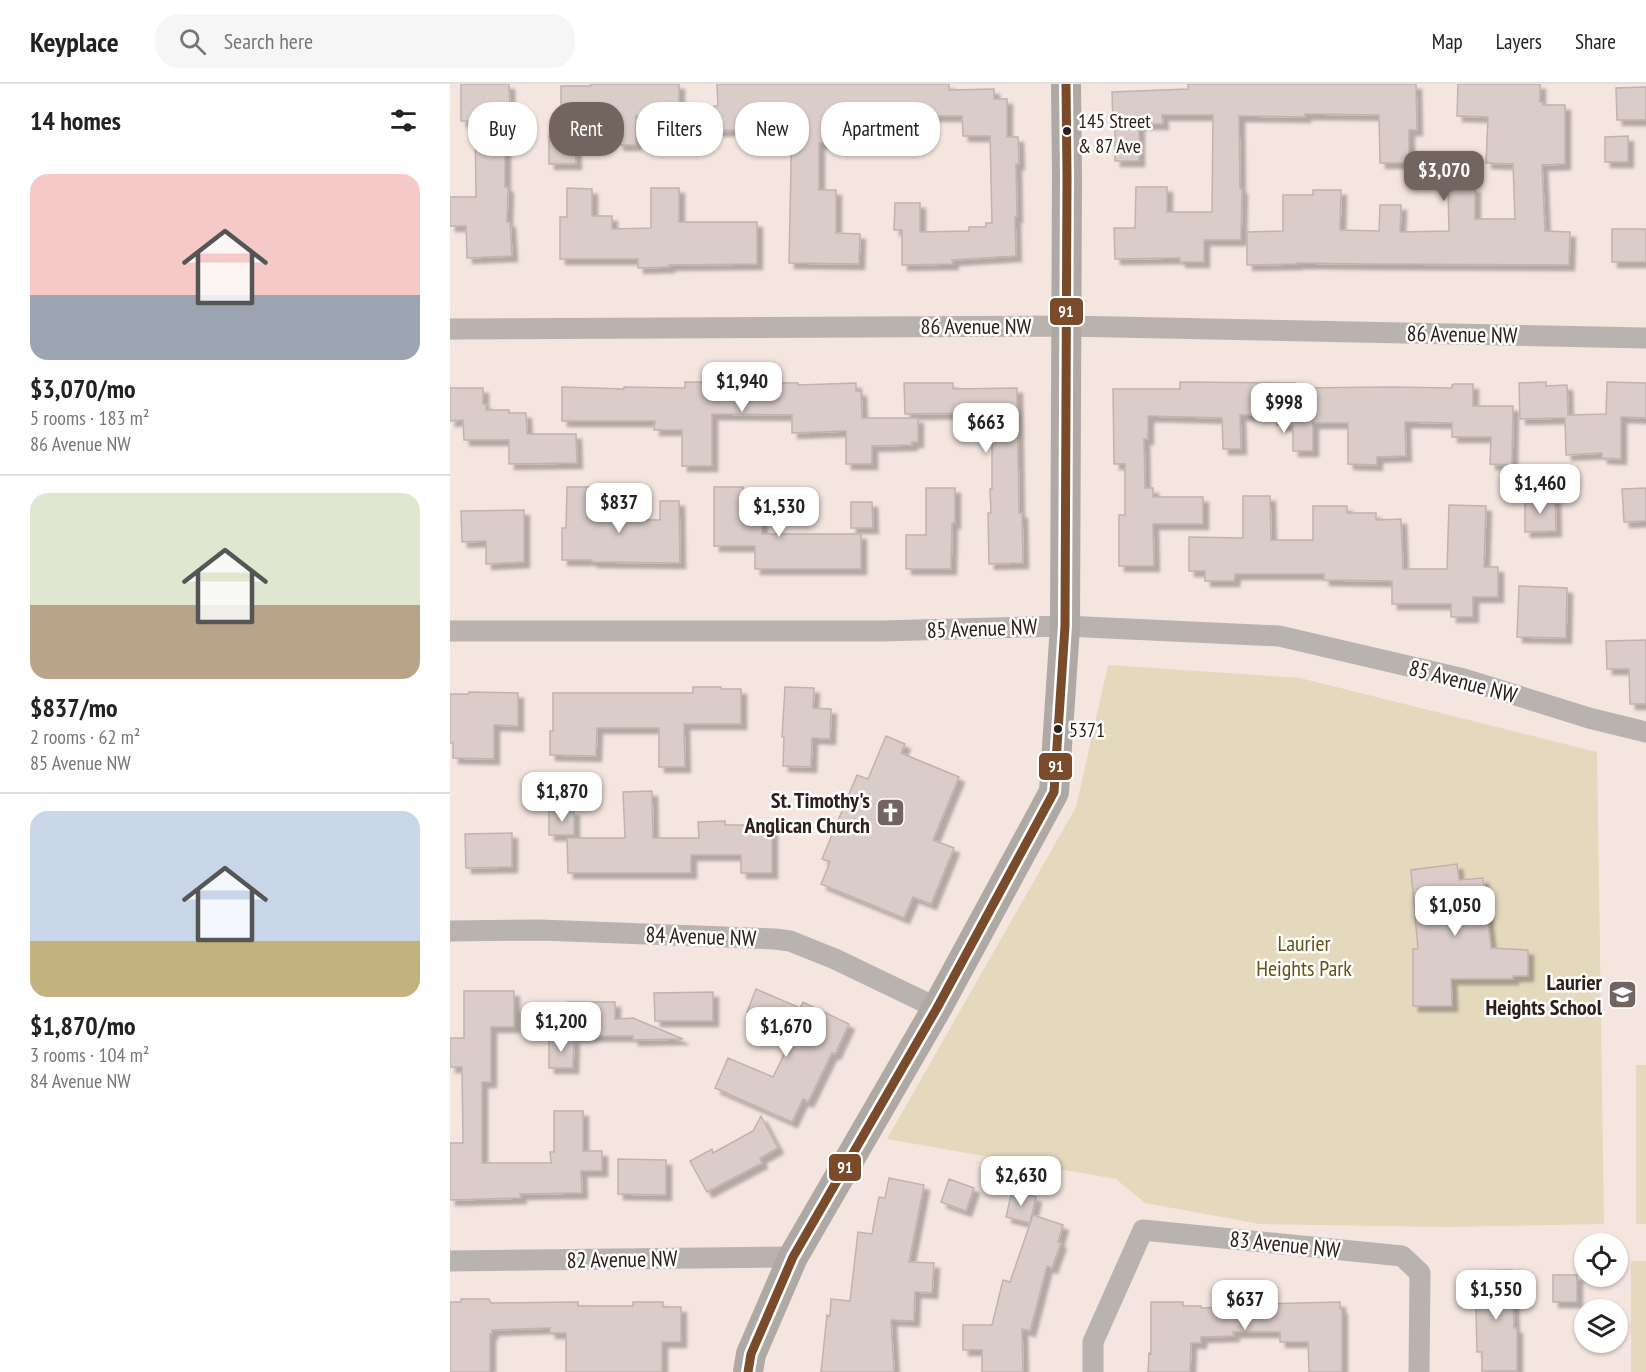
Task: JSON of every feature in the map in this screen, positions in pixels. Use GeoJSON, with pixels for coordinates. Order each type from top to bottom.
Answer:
{"type":"FeatureCollection","features":[{"type":"Feature","properties":{"kind":"street"},"geometry":{"type":"LineString","coordinates":[[748,1372],[751,1354],[793,1257],[937,1008],[1054,792],[1065,626],[1066,84]]}},
{"type":"Feature","properties":{"kind":"street","name":"86 Avenue NW"},"geometry":{"type":"LineString","coordinates":[[450,329],[1065,326],[1646,338]]}},
{"type":"Feature","properties":{"kind":"street","name":"85 Avenue NW"},"geometry":{"type":"LineString","coordinates":[[450,631],[882,631],[1065,626],[1279,636],[1464,679],[1589,718],[1646,732]]}},
{"type":"Feature","properties":{"kind":"street","name":"84 Avenue NW"},"geometry":{"type":"LineString","coordinates":[[450,931],[540,930],[790,941],[835,959],[937,1008]]}},
{"type":"Feature","properties":{"kind":"street","name":"83 Avenue NW"},"geometry":{"type":"LineString","coordinates":[[1093,1372],[1093,1342],[1143,1230],[1402,1256],[1420,1273],[1419,1372]]}},
{"type":"Feature","properties":{"kind":"street","name":"82 Avenue NW"},"geometry":{"type":"LineString","coordinates":[[450,1261],[793,1257]]}},
{"type":"Feature","properties":{"kind":"green space","name":"Laurier Heights Park"},"geometry":{"type":"Polygon","coordinates":[[[1108,665],[1300,678],[1597,752],[1604,1224],[1447,1227],[1260,1224],[1145,1203],[1116,1179],[887,1139],[1076,807],[1108,665]]]}},
{"type":"Feature","properties":{"kind":"green space"},"geometry":{"type":"Polygon","coordinates":[[[1636,1065],[1646,1065],[1646,1224],[1636,1224],[1636,1065]]]}},
{"type":"Feature","properties":{"kind":"green space"},"geometry":{"type":"Polygon","coordinates":[[[1631,1261],[1646,1261],[1646,1372],[1631,1372],[1631,1261]]]}},
{"type":"Feature","properties":{"kind":"building"},"geometry":{"type":"Polygon","coordinates":[[[461,84],[509,84],[510,102],[468,102],[468,121],[461,121],[461,84]]]}},
{"type":"Feature","properties":{"kind":"building"},"geometry":{"type":"Polygon","coordinates":[[[591,84],[679,84],[679,102],[636,102],[636,145],[624,145],[624,102],[561,102],[561,86],[591,86],[591,84]]]}},
{"type":"Feature","properties":{"kind":"building"},"geometry":{"type":"Polygon","coordinates":[[[717,84],[949,84],[949,90],[994,89],[994,99],[1007,99],[1007,137],[1018,137],[1016,256],[952,260],[953,264],[902,265],[902,230],[894,230],[895,203],[920,203],[920,232],[969,231],[969,227],[986,227],[986,223],[992,223],[990,136],[963,136],[962,116],[940,116],[940,102],[821,102],[819,190],[836,190],[836,233],[860,234],[859,264],[789,263],[791,156],[809,156],[809,102],[735,102],[735,130],[723,130],[723,102],[718,102],[717,84]]]}},
{"type":"Feature","properties":{"kind":"building"},"geometry":{"type":"Polygon","coordinates":[[[1188,84],[1416,84],[1417,130],[1409,130],[1409,163],[1380,163],[1379,115],[1239,116],[1240,189],[1242,189],[1241,240],[1204,240],[1204,262],[1180,262],[1180,258],[1115,259],[1114,228],[1135,228],[1136,187],[1167,187],[1167,212],[1212,212],[1213,115],[1162,115],[1163,124],[1139,124],[1139,161],[1115,161],[1112,92],[1188,89],[1188,84]]]}},
{"type":"Feature","properties":{"kind":"building"},"geometry":{"type":"Polygon","coordinates":[[[1458,84],[1540,84],[1540,102],[1543,102],[1543,105],[1565,105],[1565,164],[1542,165],[1545,231],[1570,232],[1569,265],[1297,263],[1247,265],[1247,232],[1283,231],[1283,195],[1313,195],[1313,190],[1341,190],[1340,230],[1379,231],[1380,205],[1401,205],[1400,232],[1449,231],[1448,191],[1451,191],[1451,188],[1475,187],[1475,219],[1515,219],[1513,164],[1486,163],[1488,117],[1457,116],[1458,84]]]}},
{"type":"Feature","properties":{"kind":"building"},"geometry":{"type":"Polygon","coordinates":[[[1646,87],[1646,120],[1617,120],[1616,88],[1646,87]]]}},
{"type":"Feature","properties":{"kind":"building"},"geometry":{"type":"Polygon","coordinates":[[[1628,136],[1628,162],[1605,162],[1605,137],[1628,136]]]}},
{"type":"Feature","properties":{"kind":"building"},"geometry":{"type":"Polygon","coordinates":[[[475,156],[505,156],[505,187],[508,187],[507,222],[510,222],[512,256],[467,258],[466,226],[450,226],[450,197],[476,197],[475,156]]]}},
{"type":"Feature","properties":{"kind":"building"},"geometry":{"type":"Polygon","coordinates":[[[549,156],[576,156],[576,164],[549,164],[549,156]]]}},
{"type":"Feature","properties":{"kind":"building"},"geometry":{"type":"Polygon","coordinates":[[[567,188],[592,189],[592,216],[612,216],[612,229],[651,228],[651,188],[679,188],[679,222],[757,222],[757,264],[669,265],[669,267],[638,268],[638,259],[560,259],[560,217],[567,217],[567,188]]]}},
{"type":"Feature","properties":{"kind":"building"},"geometry":{"type":"Polygon","coordinates":[[[1612,229],[1646,229],[1646,262],[1612,262],[1612,229]]]}},
{"type":"Feature","properties":{"kind":"building"},"geometry":{"type":"Polygon","coordinates":[[[685,382],[798,383],[798,385],[856,383],[856,391],[861,391],[862,418],[918,418],[918,442],[912,442],[912,445],[872,446],[872,464],[846,464],[846,431],[792,433],[792,415],[712,414],[712,466],[682,466],[682,430],[654,430],[655,421],[562,421],[562,387],[685,388],[685,382]]]}},
{"type":"Feature","properties":{"kind":"building"},"geometry":{"type":"Polygon","coordinates":[[[1180,382],[1295,383],[1295,388],[1452,388],[1454,384],[1473,384],[1473,406],[1513,406],[1512,465],[1490,464],[1491,437],[1452,437],[1452,423],[1405,422],[1406,456],[1377,457],[1377,465],[1348,464],[1348,423],[1313,423],[1313,451],[1293,451],[1293,426],[1277,425],[1277,415],[1240,415],[1241,449],[1223,449],[1222,418],[1148,416],[1148,439],[1144,439],[1145,488],[1153,488],[1153,497],[1203,497],[1203,524],[1153,524],[1154,566],[1119,566],[1119,515],[1125,515],[1125,464],[1114,464],[1113,389],[1180,389],[1180,382]]]}},
{"type":"Feature","properties":{"kind":"building"},"geometry":{"type":"Polygon","coordinates":[[[1546,382],[1546,386],[1567,385],[1568,415],[1606,414],[1607,382],[1646,383],[1646,418],[1621,417],[1621,459],[1602,458],[1602,453],[1566,455],[1565,418],[1520,419],[1519,383],[1546,382]]]}},
{"type":"Feature","properties":{"kind":"building"},"geometry":{"type":"Polygon","coordinates":[[[904,383],[953,383],[953,389],[1017,388],[1019,513],[1022,513],[1023,563],[989,564],[988,513],[991,513],[992,426],[987,426],[986,423],[970,423],[970,413],[905,414],[904,383]]]}},
{"type":"Feature","properties":{"kind":"building"},"geometry":{"type":"Polygon","coordinates":[[[450,388],[483,388],[483,404],[486,404],[486,410],[526,413],[527,434],[576,434],[577,463],[509,464],[509,440],[464,440],[463,420],[450,421],[450,388]]]}},
{"type":"Feature","properties":{"kind":"building"},"geometry":{"type":"Polygon","coordinates":[[[567,487],[593,487],[592,519],[660,520],[660,501],[679,501],[680,563],[562,560],[562,528],[566,528],[567,487]]]}},
{"type":"Feature","properties":{"kind":"building"},"geometry":{"type":"Polygon","coordinates":[[[714,487],[743,487],[743,501],[762,501],[762,534],[861,534],[861,569],[755,569],[755,546],[714,546],[714,487]]]}},
{"type":"Feature","properties":{"kind":"building"},"geometry":{"type":"Polygon","coordinates":[[[926,488],[955,488],[951,569],[906,569],[906,535],[926,535],[926,488]]]}},
{"type":"Feature","properties":{"kind":"building"},"geometry":{"type":"Polygon","coordinates":[[[1646,488],[1646,521],[1624,522],[1622,489],[1646,488]]]}},
{"type":"Feature","properties":{"kind":"building"},"geometry":{"type":"Polygon","coordinates":[[[1243,496],[1270,496],[1271,540],[1313,540],[1313,506],[1347,506],[1347,513],[1376,513],[1376,520],[1401,519],[1403,569],[1447,569],[1449,505],[1486,506],[1484,567],[1498,567],[1498,597],[1473,597],[1473,617],[1451,617],[1451,604],[1392,604],[1392,581],[1324,580],[1324,574],[1235,574],[1234,581],[1205,581],[1205,571],[1189,571],[1189,537],[1243,538],[1243,496]]]}},
{"type":"Feature","properties":{"kind":"building"},"geometry":{"type":"Polygon","coordinates":[[[1555,498],[1556,531],[1525,532],[1525,499],[1555,498]]]}},
{"type":"Feature","properties":{"kind":"building"},"geometry":{"type":"Polygon","coordinates":[[[851,502],[872,502],[873,528],[851,528],[851,502]]]}},
{"type":"Feature","properties":{"kind":"building"},"geometry":{"type":"Polygon","coordinates":[[[524,510],[524,562],[486,564],[486,541],[462,542],[461,511],[524,510]]]}},
{"type":"Feature","properties":{"kind":"building"},"geometry":{"type":"Polygon","coordinates":[[[1519,586],[1567,588],[1566,638],[1517,637],[1519,586]]]}},
{"type":"Feature","properties":{"kind":"building"},"geometry":{"type":"Polygon","coordinates":[[[1646,640],[1646,704],[1630,704],[1629,669],[1607,669],[1606,641],[1646,640]]]}},
{"type":"Feature","properties":{"kind":"building"},"geometry":{"type":"Polygon","coordinates":[[[693,687],[741,689],[741,724],[684,724],[685,767],[659,767],[659,728],[597,728],[596,756],[550,755],[550,731],[553,731],[553,693],[693,693],[693,687]]]}},
{"type":"Feature","properties":{"kind":"building"},"geometry":{"type":"Polygon","coordinates":[[[785,687],[814,688],[813,708],[831,709],[830,739],[812,738],[811,767],[783,766],[785,687]]]}},
{"type":"Feature","properties":{"kind":"building"},"geometry":{"type":"Polygon","coordinates":[[[469,692],[518,693],[518,726],[494,725],[494,759],[453,758],[453,743],[450,743],[450,694],[469,694],[469,692]]]}},
{"type":"Feature","properties":{"kind":"building","name":"St. Timothy's Anglican Church"},"geometry":{"type":"Polygon","coordinates":[[[886,736],[905,744],[901,753],[959,777],[933,840],[954,848],[931,904],[913,897],[904,918],[821,884],[830,862],[822,859],[857,775],[868,779],[886,736]]]}},
{"type":"Feature","properties":{"kind":"building"},"geometry":{"type":"Polygon","coordinates":[[[652,791],[653,838],[699,838],[698,822],[725,821],[725,825],[772,825],[772,873],[741,873],[741,855],[691,855],[691,873],[568,873],[567,838],[625,838],[623,792],[652,791]]]}},
{"type":"Feature","properties":{"kind":"building"},"geometry":{"type":"Polygon","coordinates":[[[549,810],[574,810],[574,835],[549,835],[549,810]]]}},
{"type":"Feature","properties":{"kind":"building"},"geometry":{"type":"Polygon","coordinates":[[[512,833],[512,867],[466,868],[465,834],[512,833]]]}},
{"type":"Feature","properties":{"kind":"building"},"geometry":{"type":"Polygon","coordinates":[[[1457,864],[1459,880],[1483,878],[1491,948],[1528,950],[1528,976],[1513,976],[1513,979],[1451,979],[1452,1006],[1413,1006],[1413,949],[1418,949],[1411,870],[1457,864]]]}},
{"type":"Feature","properties":{"kind":"building"},"geometry":{"type":"Polygon","coordinates":[[[756,989],[800,1008],[803,1002],[849,1024],[808,1102],[803,1099],[792,1122],[715,1088],[728,1058],[773,1077],[793,1036],[788,1034],[790,1030],[747,1012],[756,989]]]}},
{"type":"Feature","properties":{"kind":"building"},"geometry":{"type":"Polygon","coordinates":[[[464,991],[514,991],[514,1027],[491,1027],[491,1082],[482,1082],[482,1163],[551,1163],[550,1152],[554,1152],[554,1111],[583,1111],[583,1151],[602,1151],[602,1171],[581,1171],[582,1193],[520,1194],[521,1198],[450,1200],[450,1143],[463,1143],[462,1067],[450,1067],[450,1038],[464,1038],[464,991]]]}},
{"type":"Feature","properties":{"kind":"building"},"geometry":{"type":"Polygon","coordinates":[[[713,992],[713,1021],[655,1021],[654,993],[713,992]]]}},
{"type":"Feature","properties":{"kind":"building"},"geometry":{"type":"Polygon","coordinates":[[[568,1002],[615,1002],[615,1019],[633,1018],[683,1039],[633,1040],[633,1036],[568,1036],[568,1002]]]}},
{"type":"Feature","properties":{"kind":"building"},"geometry":{"type":"Polygon","coordinates":[[[549,1039],[574,1039],[573,1068],[549,1068],[549,1039]]]}},
{"type":"Feature","properties":{"kind":"building"},"geometry":{"type":"Polygon","coordinates":[[[761,1116],[778,1148],[760,1158],[762,1163],[707,1192],[690,1161],[712,1149],[713,1153],[753,1131],[761,1116]]]}},
{"type":"Feature","properties":{"kind":"building"},"geometry":{"type":"Polygon","coordinates":[[[618,1159],[666,1160],[666,1195],[618,1194],[618,1159]]]}},
{"type":"Feature","properties":{"kind":"building"},"geometry":{"type":"Polygon","coordinates":[[[889,1178],[924,1185],[909,1262],[934,1263],[932,1293],[915,1292],[914,1321],[891,1320],[894,1372],[821,1372],[831,1299],[850,1301],[858,1232],[872,1234],[879,1197],[885,1198],[889,1178]]]}},
{"type":"Feature","properties":{"kind":"building"},"geometry":{"type":"Polygon","coordinates":[[[949,1179],[974,1188],[966,1211],[941,1202],[949,1179]]]}},
{"type":"Feature","properties":{"kind":"building"},"geometry":{"type":"Polygon","coordinates":[[[1012,1191],[1036,1197],[1030,1223],[1006,1217],[1012,1191]]]}},
{"type":"Feature","properties":{"kind":"building"},"geometry":{"type":"Polygon","coordinates":[[[1033,1215],[1063,1225],[1058,1242],[1061,1243],[1052,1268],[1047,1266],[1030,1331],[1022,1329],[1023,1372],[982,1372],[982,1350],[963,1350],[963,1325],[992,1325],[1003,1280],[1010,1282],[1033,1215]]]}},
{"type":"Feature","properties":{"kind":"building"},"geometry":{"type":"Polygon","coordinates":[[[1512,1270],[1514,1328],[1517,1328],[1517,1371],[1482,1371],[1482,1352],[1477,1352],[1475,1271],[1512,1270]]]}},
{"type":"Feature","properties":{"kind":"building"},"geometry":{"type":"Polygon","coordinates":[[[1553,1275],[1574,1275],[1577,1299],[1574,1299],[1574,1302],[1553,1302],[1553,1275]]]}},
{"type":"Feature","properties":{"kind":"building"},"geometry":{"type":"Polygon","coordinates":[[[461,1299],[489,1299],[491,1303],[578,1302],[578,1306],[633,1306],[633,1302],[663,1302],[663,1307],[681,1307],[681,1342],[662,1342],[662,1372],[566,1372],[566,1333],[550,1333],[550,1328],[492,1330],[490,1334],[490,1372],[450,1372],[450,1302],[461,1302],[461,1299]]]}},
{"type":"Feature","properties":{"kind":"building"},"geometry":{"type":"Polygon","coordinates":[[[1151,1302],[1183,1302],[1183,1306],[1201,1306],[1201,1308],[1340,1302],[1342,1372],[1309,1372],[1308,1342],[1280,1342],[1280,1332],[1233,1332],[1234,1336],[1201,1337],[1201,1343],[1191,1343],[1190,1372],[1148,1372],[1149,1353],[1151,1354],[1151,1302]]]}},
{"type":"Feature","properties":{"kind":"transit line","name":"91"},"geometry":{"type":"LineString","coordinates":[[748,1372],[751,1354],[793,1257],[937,1008],[1054,792],[1065,626],[1066,84]]}},
{"type":"Feature","properties":{"kind":"place","name":"145 Street & 87 Ave"},"geometry":{"type":"Point","coordinates":[1067,131]}},
{"type":"Feature","properties":{"kind":"place","name":"5371"},"geometry":{"type":"Point","coordinates":[1058,729]}},
{"type":"Feature","properties":{"kind":"place","name":"St. Timothy's Anglican Church"},"geometry":{"type":"Point","coordinates":[891,813]}},
{"type":"Feature","properties":{"kind":"place","name":"Laurier Heights School"},"geometry":{"type":"Point","coordinates":[1623,995]}}]}
